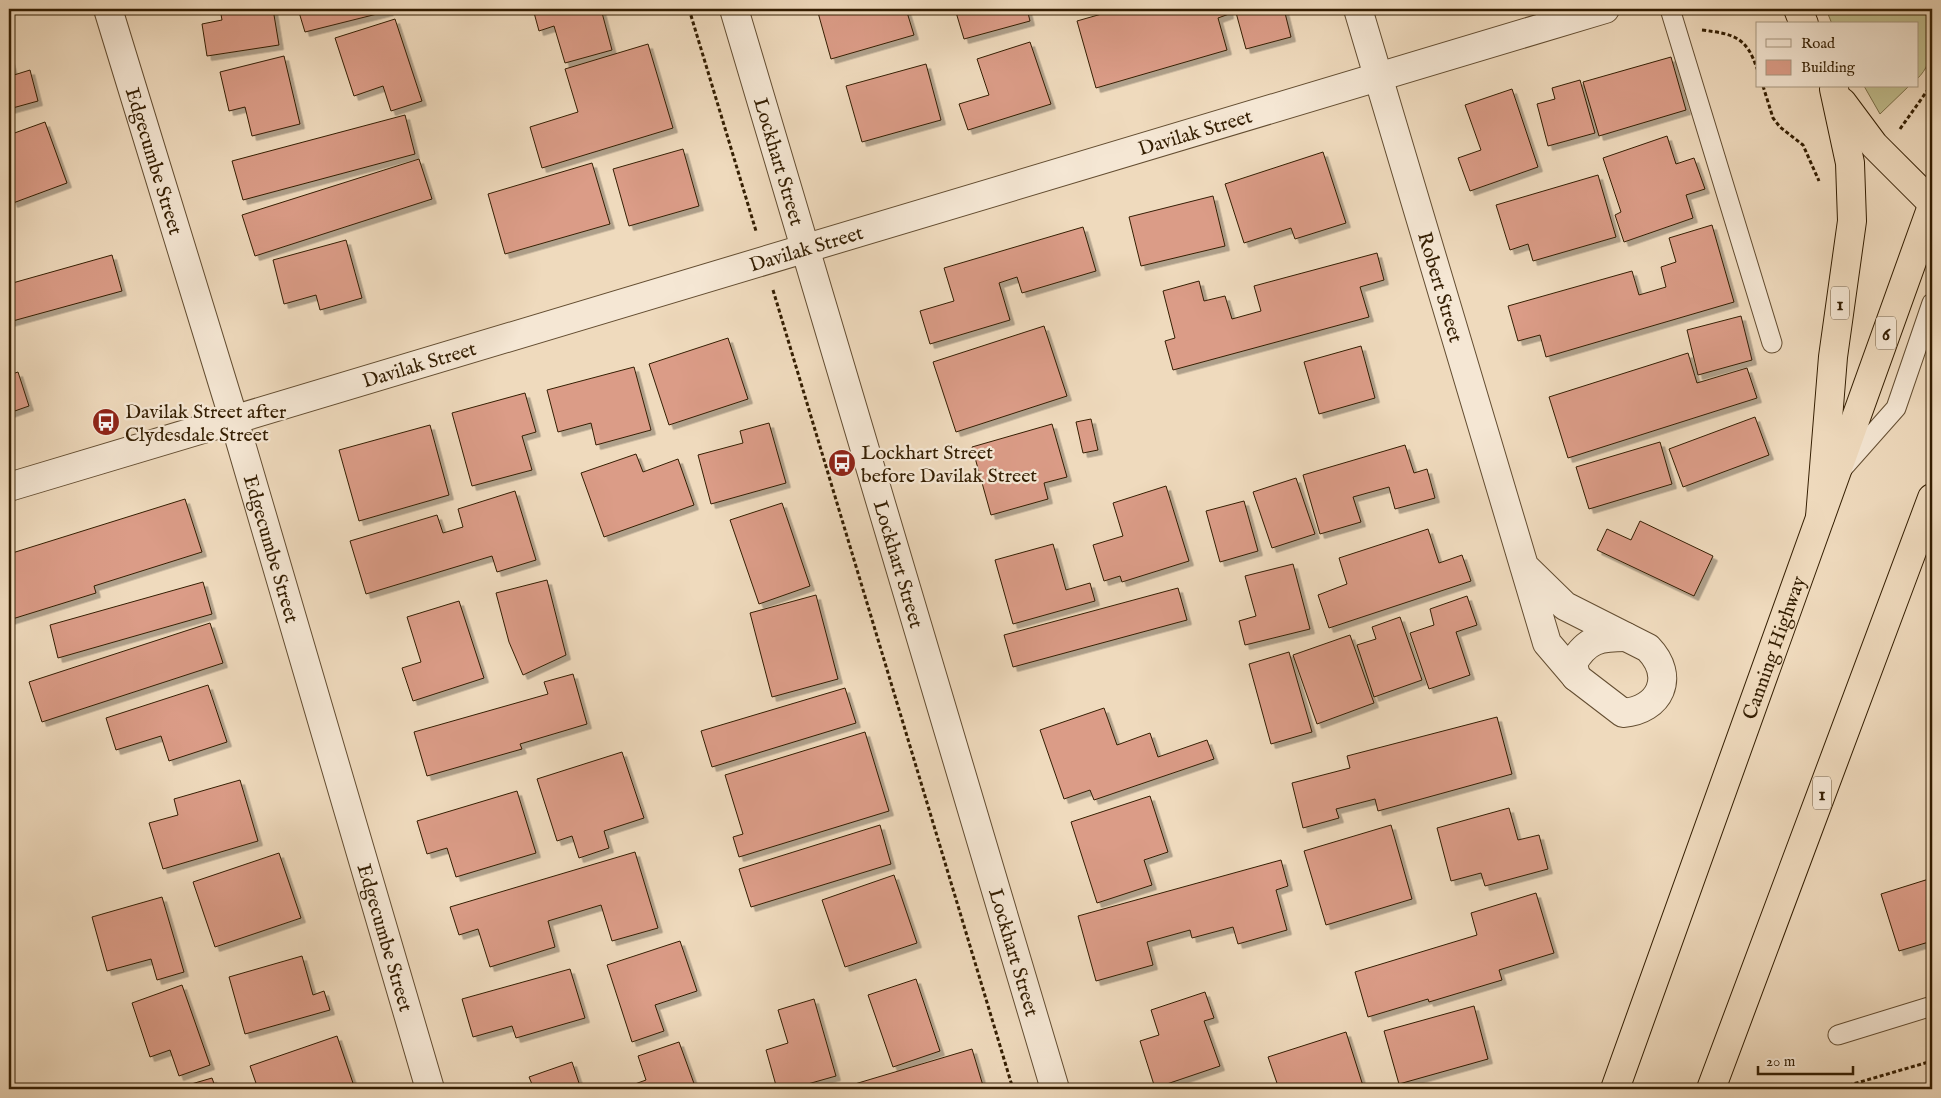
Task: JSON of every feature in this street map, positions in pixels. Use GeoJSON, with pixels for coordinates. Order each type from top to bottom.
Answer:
{"type":"FeatureCollection","features":[{"type":"Feature","properties":{"kind":"highway"},"geometry":{"type":"LineString","coordinates":[[1798,9],[1803,22]]}},
{"type":"Feature","properties":{"kind":"highway"},"geometry":{"type":"LineString","coordinates":[[1833,88],[1864,133],[1932,205]]}},
{"type":"Feature","properties":{"kind":"highway","name":"1"},"geometry":{"type":"LineString","coordinates":[[1820,517],[1833,357],[1852,221],[1850,163],[1833,88]]}},
{"type":"Feature","properties":{"kind":"highway","name":"Canning Highway"},"geometry":{"type":"LineString","coordinates":[[1615,1089],[1932,205]]}},
{"type":"Feature","properties":{"kind":"highway","name":"1"},"geometry":{"type":"LineString","coordinates":[[1711,1089],[1932,498]]}},
{"type":"Feature","properties":{"kind":"street","name":"Edgecumbe Street"},"geometry":{"type":"LineString","coordinates":[[108,9],[234,420],[430,1089]]}},
{"type":"Feature","properties":{"kind":"street","name":"Lockhart Street"},"geometry":{"type":"LineString","coordinates":[[734,9],[1055,1089]]}},
{"type":"Feature","properties":{"kind":"street","name":"Robert Street"},"geometry":{"type":"LineString","coordinates":[[1358,9],[1546,643],[1576,677],[1623,713],[1637,712],[1656,697],[1662,684],[1664,672],[1658,659],[1648,648],[1565,606],[1524,566]]}},
{"type":"Feature","properties":{"kind":"street","name":"Davilak Street"},"geometry":{"type":"LineString","coordinates":[[9,487],[1379,75],[1605,9]]}},
{"type":"Feature","properties":{"kind":"street"},"geometry":{"type":"LineString","coordinates":[[1576,677],[1573,663],[1582,648],[1606,637],[1626,637]]}},
{"type":"Feature","properties":{"kind":"lane"},"geometry":{"type":"LineString","coordinates":[[1670,9],[1772,344]]}},
{"type":"Feature","properties":{"kind":"lane"},"geometry":{"type":"LineString","coordinates":[[1834,478],[1896,408],[1932,303]]}},
{"type":"Feature","properties":{"kind":"lane"},"geometry":{"type":"LineString","coordinates":[[1838,1035],[1932,1006]]}},
{"type":"Feature","properties":{"kind":"path"},"geometry":{"type":"LineString","coordinates":[[689,9],[1013,1089]]}},
{"type":"Feature","properties":{"kind":"path"},"geometry":{"type":"LineString","coordinates":[[1696,29],[1722,32],[1741,41],[1752,51],[1756,65]]}},
{"type":"Feature","properties":{"kind":"path"},"geometry":{"type":"LineString","coordinates":[[1764,88],[1773,118],[1780,127],[1803,144],[1822,188]]}},
{"type":"Feature","properties":{"kind":"path"},"geometry":{"type":"LineString","coordinates":[[1836,1089],[1932,1061]]}},
{"type":"Feature","properties":{"kind":"shaded area"},"geometry":{"type":"Polygon","coordinates":[[[1826,9],[1932,9],[1933,37],[1928,64],[1918,78],[1918,22],[1831,22],[1826,9]]]}},
{"type":"Feature","properties":{"kind":"shaded area"},"geometry":{"type":"Polygon","coordinates":[[[1865,88],[1907,88],[1880,114],[1865,88]]]}},
{"type":"Feature","properties":{"kind":"building"},"geometry":{"type":"Polygon","coordinates":[[[220,9],[273,9],[279,45],[207,56],[202,24],[222,20],[220,9]]]}},
{"type":"Feature","properties":{"kind":"building"},"geometry":{"type":"Polygon","coordinates":[[[298,9],[388,9],[389,11],[305,32],[298,9]]]}},
{"type":"Feature","properties":{"kind":"building"},"geometry":{"type":"Polygon","coordinates":[[[533,9],[601,9],[612,50],[565,63],[554,26],[539,31],[533,9]]]}},
{"type":"Feature","properties":{"kind":"building"},"geometry":{"type":"Polygon","coordinates":[[[817,9],[906,9],[914,35],[831,59],[817,9]]]}},
{"type":"Feature","properties":{"kind":"building"},"geometry":{"type":"Polygon","coordinates":[[[955,9],[1027,9],[1030,21],[964,39],[955,9]]]}},
{"type":"Feature","properties":{"kind":"building"},"geometry":{"type":"Polygon","coordinates":[[[1119,9],[1228,9],[1229,14],[1218,18],[1227,50],[1096,88],[1077,21],[1119,9]]]}},
{"type":"Feature","properties":{"kind":"building"},"geometry":{"type":"Polygon","coordinates":[[[1235,9],[1284,9],[1291,37],[1246,49],[1235,9]]]}},
{"type":"Feature","properties":{"kind":"building"},"geometry":{"type":"Polygon","coordinates":[[[395,19],[422,101],[391,111],[383,86],[354,96],[335,38],[395,19]]]}},
{"type":"Feature","properties":{"kind":"building"},"geometry":{"type":"Polygon","coordinates":[[[1030,42],[1051,104],[968,130],[959,104],[989,95],[977,59],[1030,42]]]}},
{"type":"Feature","properties":{"kind":"building"},"geometry":{"type":"Polygon","coordinates":[[[648,44],[673,128],[542,168],[530,127],[578,112],[565,69],[648,44]]]}},
{"type":"Feature","properties":{"kind":"building"},"geometry":{"type":"Polygon","coordinates":[[[284,56],[300,124],[252,136],[245,107],[229,111],[220,72],[284,56]]]}},
{"type":"Feature","properties":{"kind":"building"},"geometry":{"type":"Polygon","coordinates":[[[9,57],[14,75],[30,70],[38,101],[9,109],[9,57]]]}},
{"type":"Feature","properties":{"kind":"building"},"geometry":{"type":"Polygon","coordinates":[[[1671,57],[1686,110],[1599,136],[1583,82],[1671,57]]]}},
{"type":"Feature","properties":{"kind":"building"},"geometry":{"type":"Polygon","coordinates":[[[926,64],[941,120],[862,142],[846,86],[926,64]]]}},
{"type":"Feature","properties":{"kind":"building"},"geometry":{"type":"Polygon","coordinates":[[[1580,80],[1595,133],[1548,146],[1537,104],[1555,99],[1552,88],[1580,80]]]}},
{"type":"Feature","properties":{"kind":"building"},"geometry":{"type":"Polygon","coordinates":[[[1512,89],[1538,167],[1470,191],[1458,158],[1481,150],[1465,105],[1512,89]]]}},
{"type":"Feature","properties":{"kind":"building"},"geometry":{"type":"Polygon","coordinates":[[[405,115],[415,154],[243,200],[232,161],[405,115]]]}},
{"type":"Feature","properties":{"kind":"building"},"geometry":{"type":"Polygon","coordinates":[[[45,122],[67,183],[13,203],[9,192],[9,135],[45,122]]]}},
{"type":"Feature","properties":{"kind":"building"},"geometry":{"type":"Polygon","coordinates":[[[1667,136],[1676,164],[1694,158],[1705,189],[1686,195],[1693,218],[1624,242],[1615,215],[1621,212],[1603,158],[1667,136]]]}},
{"type":"Feature","properties":{"kind":"building"},"geometry":{"type":"Polygon","coordinates":[[[683,149],[699,206],[629,226],[613,169],[683,149]]]}},
{"type":"Feature","properties":{"kind":"building"},"geometry":{"type":"Polygon","coordinates":[[[1323,152],[1346,223],[1295,239],[1291,228],[1244,243],[1225,184],[1323,152]]]}},
{"type":"Feature","properties":{"kind":"building"},"geometry":{"type":"Polygon","coordinates":[[[419,159],[432,199],[255,256],[242,215],[419,159]]]}},
{"type":"Feature","properties":{"kind":"building"},"geometry":{"type":"Polygon","coordinates":[[[592,163],[610,224],[505,254],[488,194],[592,163]]]}},
{"type":"Feature","properties":{"kind":"building"},"geometry":{"type":"Polygon","coordinates":[[[1598,175],[1616,237],[1533,261],[1528,244],[1510,250],[1496,205],[1598,175]]]}},
{"type":"Feature","properties":{"kind":"building"},"geometry":{"type":"Polygon","coordinates":[[[1213,196],[1225,246],[1141,266],[1129,217],[1213,196]]]}},
{"type":"Feature","properties":{"kind":"building"},"geometry":{"type":"Polygon","coordinates":[[[1712,225],[1734,302],[1546,357],[1540,335],[1518,341],[1508,306],[1632,271],[1639,295],[1666,287],[1661,267],[1676,262],[1669,238],[1712,225]]]}},
{"type":"Feature","properties":{"kind":"building"},"geometry":{"type":"Polygon","coordinates":[[[1083,227],[1096,271],[1022,293],[1017,277],[999,283],[1010,320],[930,344],[920,311],[954,301],[944,268],[1083,227]]]}},
{"type":"Feature","properties":{"kind":"building"},"geometry":{"type":"Polygon","coordinates":[[[346,240],[362,298],[320,310],[316,295],[284,304],[273,260],[346,240]]]}},
{"type":"Feature","properties":{"kind":"building"},"geometry":{"type":"Polygon","coordinates":[[[1377,253],[1384,280],[1360,287],[1369,317],[1173,370],[1165,341],[1175,338],[1163,291],[1199,281],[1204,301],[1225,296],[1232,319],[1261,311],[1254,286],[1377,253]]]}},
{"type":"Feature","properties":{"kind":"building"},"geometry":{"type":"Polygon","coordinates":[[[112,255],[122,291],[9,322],[9,284],[112,255]]]}},
{"type":"Feature","properties":{"kind":"building"},"geometry":{"type":"Polygon","coordinates":[[[1741,316],[1752,360],[1698,375],[1687,330],[1741,316]]]}},
{"type":"Feature","properties":{"kind":"building"},"geometry":{"type":"Polygon","coordinates":[[[1044,326],[1067,396],[956,432],[933,362],[1044,326]]]}},
{"type":"Feature","properties":{"kind":"building"},"geometry":{"type":"Polygon","coordinates":[[[728,338],[748,399],[669,425],[649,364],[728,338]]]}},
{"type":"Feature","properties":{"kind":"building"},"geometry":{"type":"Polygon","coordinates":[[[1361,346],[1375,398],[1319,414],[1304,362],[1361,346]]]}},
{"type":"Feature","properties":{"kind":"building"},"geometry":{"type":"Polygon","coordinates":[[[1688,353],[1697,383],[1747,368],[1757,398],[1568,458],[1549,397],[1688,353]]]}},
{"type":"Feature","properties":{"kind":"building"},"geometry":{"type":"Polygon","coordinates":[[[634,367],[651,430],[596,445],[591,423],[558,432],[547,390],[634,367]]]}},
{"type":"Feature","properties":{"kind":"building"},"geometry":{"type":"Polygon","coordinates":[[[18,372],[29,406],[9,413],[9,375],[18,372]]]}},
{"type":"Feature","properties":{"kind":"building"},"geometry":{"type":"Polygon","coordinates":[[[525,393],[536,432],[522,436],[532,470],[472,486],[452,413],[525,393]]]}},
{"type":"Feature","properties":{"kind":"building"},"geometry":{"type":"Polygon","coordinates":[[[1755,417],[1769,455],[1683,487],[1669,449],[1755,417]]]}},
{"type":"Feature","properties":{"kind":"building"},"geometry":{"type":"Polygon","coordinates":[[[1091,419],[1098,450],[1083,453],[1076,422],[1091,419]]]}},
{"type":"Feature","properties":{"kind":"building"},"geometry":{"type":"Polygon","coordinates":[[[769,423],[786,483],[711,504],[698,455],[743,443],[740,431],[769,423]]]}},
{"type":"Feature","properties":{"kind":"building"},"geometry":{"type":"Polygon","coordinates":[[[1052,424],[1067,477],[1044,483],[1048,499],[991,515],[972,447],[1052,424]]]}},
{"type":"Feature","properties":{"kind":"building"},"geometry":{"type":"Polygon","coordinates":[[[430,425],[449,495],[359,521],[339,450],[430,425]]]}},
{"type":"Feature","properties":{"kind":"building"},"geometry":{"type":"Polygon","coordinates":[[[1660,442],[1672,484],[1589,509],[1576,467],[1660,442]]]}},
{"type":"Feature","properties":{"kind":"building"},"geometry":{"type":"Polygon","coordinates":[[[1405,445],[1414,473],[1427,469],[1435,498],[1395,509],[1389,487],[1353,497],[1361,522],[1320,534],[1303,475],[1405,445]]]}},
{"type":"Feature","properties":{"kind":"building"},"geometry":{"type":"Polygon","coordinates":[[[636,454],[643,472],[678,459],[694,505],[604,537],[581,473],[636,454]]]}},
{"type":"Feature","properties":{"kind":"building"},"geometry":{"type":"Polygon","coordinates":[[[1296,478],[1315,534],[1272,548],[1253,492],[1296,478]]]}},
{"type":"Feature","properties":{"kind":"building"},"geometry":{"type":"Polygon","coordinates":[[[1166,486],[1189,561],[1122,582],[1120,576],[1104,581],[1093,545],[1123,536],[1113,503],[1166,486]]]}},
{"type":"Feature","properties":{"kind":"building"},"geometry":{"type":"Polygon","coordinates":[[[515,491],[536,560],[497,572],[492,556],[366,594],[350,541],[437,515],[443,533],[463,527],[458,509],[515,491]]]}},
{"type":"Feature","properties":{"kind":"building"},"geometry":{"type":"Polygon","coordinates":[[[185,499],[202,552],[94,586],[96,593],[9,620],[9,554],[185,499]]]}},
{"type":"Feature","properties":{"kind":"building"},"geometry":{"type":"Polygon","coordinates":[[[1244,501],[1258,551],[1220,562],[1206,511],[1244,501]]]}},
{"type":"Feature","properties":{"kind":"building"},"geometry":{"type":"Polygon","coordinates":[[[782,503],[810,586],[759,604],[730,520],[782,503]]]}},
{"type":"Feature","properties":{"kind":"building"},"geometry":{"type":"Polygon","coordinates":[[[1640,521],[1713,556],[1694,596],[1597,550],[1607,529],[1631,540],[1640,521]]]}},
{"type":"Feature","properties":{"kind":"building"},"geometry":{"type":"Polygon","coordinates":[[[1428,529],[1439,563],[1462,555],[1471,581],[1329,628],[1318,595],[1347,584],[1339,558],[1428,529]]]}},
{"type":"Feature","properties":{"kind":"building"},"geometry":{"type":"Polygon","coordinates":[[[1053,544],[1066,590],[1090,583],[1095,601],[1013,624],[995,560],[1053,544]]]}},
{"type":"Feature","properties":{"kind":"building"},"geometry":{"type":"Polygon","coordinates":[[[1293,564],[1310,629],[1245,645],[1239,621],[1256,616],[1245,576],[1293,564]]]}},
{"type":"Feature","properties":{"kind":"building"},"geometry":{"type":"Polygon","coordinates":[[[547,580],[566,655],[523,675],[509,642],[496,593],[547,580]]]}},
{"type":"Feature","properties":{"kind":"building"},"geometry":{"type":"Polygon","coordinates":[[[203,582],[212,614],[58,658],[50,625],[203,582]]]}},
{"type":"Feature","properties":{"kind":"building"},"geometry":{"type":"Polygon","coordinates":[[[1178,588],[1187,620],[1013,667],[1004,635],[1178,588]]]}},
{"type":"Feature","properties":{"kind":"building"},"geometry":{"type":"Polygon","coordinates":[[[816,595],[838,679],[772,697],[750,613],[816,595]]]}},
{"type":"Feature","properties":{"kind":"building"},"geometry":{"type":"Polygon","coordinates":[[[1467,596],[1477,625],[1456,632],[1470,675],[1429,689],[1410,633],[1434,625],[1430,609],[1467,596]]]}},
{"type":"Feature","properties":{"kind":"building"},"geometry":{"type":"Polygon","coordinates":[[[459,601],[484,678],[413,701],[402,668],[421,662],[407,617],[459,601]]]}},
{"type":"Feature","properties":{"kind":"building"},"geometry":{"type":"Polygon","coordinates":[[[1400,617],[1422,680],[1374,697],[1357,645],[1376,639],[1372,627],[1400,617]]]}},
{"type":"Feature","properties":{"kind":"building"},"geometry":{"type":"Polygon","coordinates":[[[210,623],[223,663],[42,722],[29,682],[210,623]]]}},
{"type":"Feature","properties":{"kind":"building"},"geometry":{"type":"Polygon","coordinates":[[[1350,635],[1374,703],[1317,724],[1293,655],[1350,635]]]}},
{"type":"Feature","properties":{"kind":"building"},"geometry":{"type":"Polygon","coordinates":[[[1289,652],[1312,732],[1271,744],[1249,664],[1289,652]]]}},
{"type":"Feature","properties":{"kind":"building"},"geometry":{"type":"Polygon","coordinates":[[[573,674],[587,724],[520,744],[522,749],[427,776],[414,732],[548,694],[544,682],[573,674]]]}},
{"type":"Feature","properties":{"kind":"building"},"geometry":{"type":"Polygon","coordinates":[[[208,685],[227,742],[169,761],[161,736],[116,750],[106,718],[208,685]]]}},
{"type":"Feature","properties":{"kind":"building"},"geometry":{"type":"Polygon","coordinates":[[[845,688],[856,723],[712,767],[701,731],[845,688]]]}},
{"type":"Feature","properties":{"kind":"building"},"geometry":{"type":"Polygon","coordinates":[[[1104,708],[1117,745],[1150,733],[1158,757],[1207,740],[1214,759],[1094,800],[1090,790],[1064,799],[1040,730],[1104,708]]]}},
{"type":"Feature","properties":{"kind":"building"},"geometry":{"type":"Polygon","coordinates":[[[1497,717],[1512,774],[1378,811],[1375,799],[1336,809],[1339,818],[1303,828],[1292,783],[1350,768],[1347,756],[1497,717]]]}},
{"type":"Feature","properties":{"kind":"building"},"geometry":{"type":"Polygon","coordinates":[[[865,732],[889,811],[739,857],[733,837],[743,834],[725,775],[865,732]]]}},
{"type":"Feature","properties":{"kind":"building"},"geometry":{"type":"Polygon","coordinates":[[[622,752],[644,818],[604,831],[609,848],[579,858],[572,836],[557,841],[537,779],[622,752]]]}},
{"type":"Feature","properties":{"kind":"building"},"geometry":{"type":"Polygon","coordinates":[[[240,780],[258,841],[163,869],[149,823],[178,815],[174,799],[240,780]]]}},
{"type":"Feature","properties":{"kind":"building"},"geometry":{"type":"Polygon","coordinates":[[[517,791],[536,853],[456,877],[447,848],[427,854],[417,821],[517,791]]]}},
{"type":"Feature","properties":{"kind":"building"},"geometry":{"type":"Polygon","coordinates":[[[1150,796],[1168,852],[1144,860],[1152,885],[1097,903],[1071,822],[1150,796]]]}},
{"type":"Feature","properties":{"kind":"building"},"geometry":{"type":"Polygon","coordinates":[[[1509,808],[1518,840],[1539,835],[1548,869],[1485,886],[1481,873],[1451,881],[1437,828],[1509,808]]]}},
{"type":"Feature","properties":{"kind":"building"},"geometry":{"type":"Polygon","coordinates":[[[880,825],[891,864],[751,907],[739,869],[880,825]]]}},
{"type":"Feature","properties":{"kind":"building"},"geometry":{"type":"Polygon","coordinates":[[[1391,825],[1412,899],[1326,925],[1304,851],[1391,825]]]}},
{"type":"Feature","properties":{"kind":"building"},"geometry":{"type":"Polygon","coordinates":[[[635,852],[658,928],[612,941],[601,905],[548,921],[555,947],[490,967],[478,929],[459,935],[450,907],[635,852]]]}},
{"type":"Feature","properties":{"kind":"building"},"geometry":{"type":"Polygon","coordinates":[[[279,853],[301,918],[215,947],[193,882],[279,853]]]}},
{"type":"Feature","properties":{"kind":"building"},"geometry":{"type":"Polygon","coordinates":[[[1281,860],[1288,886],[1276,890],[1287,930],[1238,944],[1233,927],[1192,938],[1190,930],[1147,942],[1153,965],[1096,981],[1078,916],[1281,860]]]}},
{"type":"Feature","properties":{"kind":"building"},"geometry":{"type":"Polygon","coordinates":[[[894,875],[917,943],[845,967],[822,900],[894,875]]]}},
{"type":"Feature","properties":{"kind":"building"},"geometry":{"type":"Polygon","coordinates":[[[1932,878],[1932,941],[1899,951],[1881,894],[1932,878]]]}},
{"type":"Feature","properties":{"kind":"building"},"geometry":{"type":"Polygon","coordinates":[[[1536,893],[1554,953],[1499,970],[1502,980],[1429,1002],[1428,999],[1368,1017],[1355,972],[1477,935],[1471,913],[1536,893]]]}},
{"type":"Feature","properties":{"kind":"building"},"geometry":{"type":"Polygon","coordinates":[[[162,897],[184,972],[157,980],[151,959],[107,971],[92,917],[162,897]]]}},
{"type":"Feature","properties":{"kind":"building"},"geometry":{"type":"Polygon","coordinates":[[[680,941],[697,991],[655,1005],[664,1031],[632,1042],[607,965],[680,941]]]}},
{"type":"Feature","properties":{"kind":"building"},"geometry":{"type":"Polygon","coordinates":[[[302,956],[313,995],[324,991],[330,1010],[245,1034],[229,977],[302,956]]]}},
{"type":"Feature","properties":{"kind":"building"},"geometry":{"type":"Polygon","coordinates":[[[570,969],[585,1018],[516,1038],[512,1026],[473,1037],[462,999],[570,969]]]}},
{"type":"Feature","properties":{"kind":"building"},"geometry":{"type":"Polygon","coordinates":[[[916,979],[940,1051],[893,1067],[868,995],[916,979]]]}},
{"type":"Feature","properties":{"kind":"building"},"geometry":{"type":"Polygon","coordinates":[[[182,985],[210,1065],[179,1076],[170,1050],[150,1057],[132,1003],[182,985]]]}},
{"type":"Feature","properties":{"kind":"building"},"geometry":{"type":"Polygon","coordinates":[[[1205,992],[1214,1018],[1204,1021],[1220,1066],[1155,1088],[1140,1041],[1159,1035],[1151,1010],[1205,992]]]}},
{"type":"Feature","properties":{"kind":"building"},"geometry":{"type":"Polygon","coordinates":[[[814,999],[836,1076],[790,1089],[777,1089],[766,1050],[788,1043],[778,1010],[814,999]]]}},
{"type":"Feature","properties":{"kind":"building"},"geometry":{"type":"Polygon","coordinates":[[[1474,1006],[1488,1059],[1399,1084],[1384,1031],[1474,1006]]]}},
{"type":"Feature","properties":{"kind":"building"},"geometry":{"type":"Polygon","coordinates":[[[1346,1032],[1364,1089],[1279,1089],[1268,1057],[1346,1032]]]}},
{"type":"Feature","properties":{"kind":"building"},"geometry":{"type":"Polygon","coordinates":[[[337,1036],[355,1089],[258,1089],[250,1066],[337,1036]]]}},
{"type":"Feature","properties":{"kind":"building"},"geometry":{"type":"Polygon","coordinates":[[[679,1042],[696,1089],[621,1089],[646,1080],[638,1056],[679,1042]]]}},
{"type":"Feature","properties":{"kind":"building"},"geometry":{"type":"Polygon","coordinates":[[[972,1049],[984,1089],[838,1089],[972,1049]]]}},
{"type":"Feature","properties":{"kind":"building"},"geometry":{"type":"Polygon","coordinates":[[[572,1062],[581,1089],[534,1089],[529,1077],[572,1062]]]}},
{"type":"Feature","properties":{"kind":"building"},"geometry":{"type":"Polygon","coordinates":[[[212,1078],[216,1089],[174,1089],[212,1078]]]}},
{"type":"Feature","properties":{"kind":"place","name":"Davilak Street after Clydesdale Street"},"geometry":{"type":"Point","coordinates":[106,422]}},
{"type":"Feature","properties":{"kind":"place","name":"Lockhart Street before Davilak Street"},"geometry":{"type":"Point","coordinates":[842,463]}}]}
